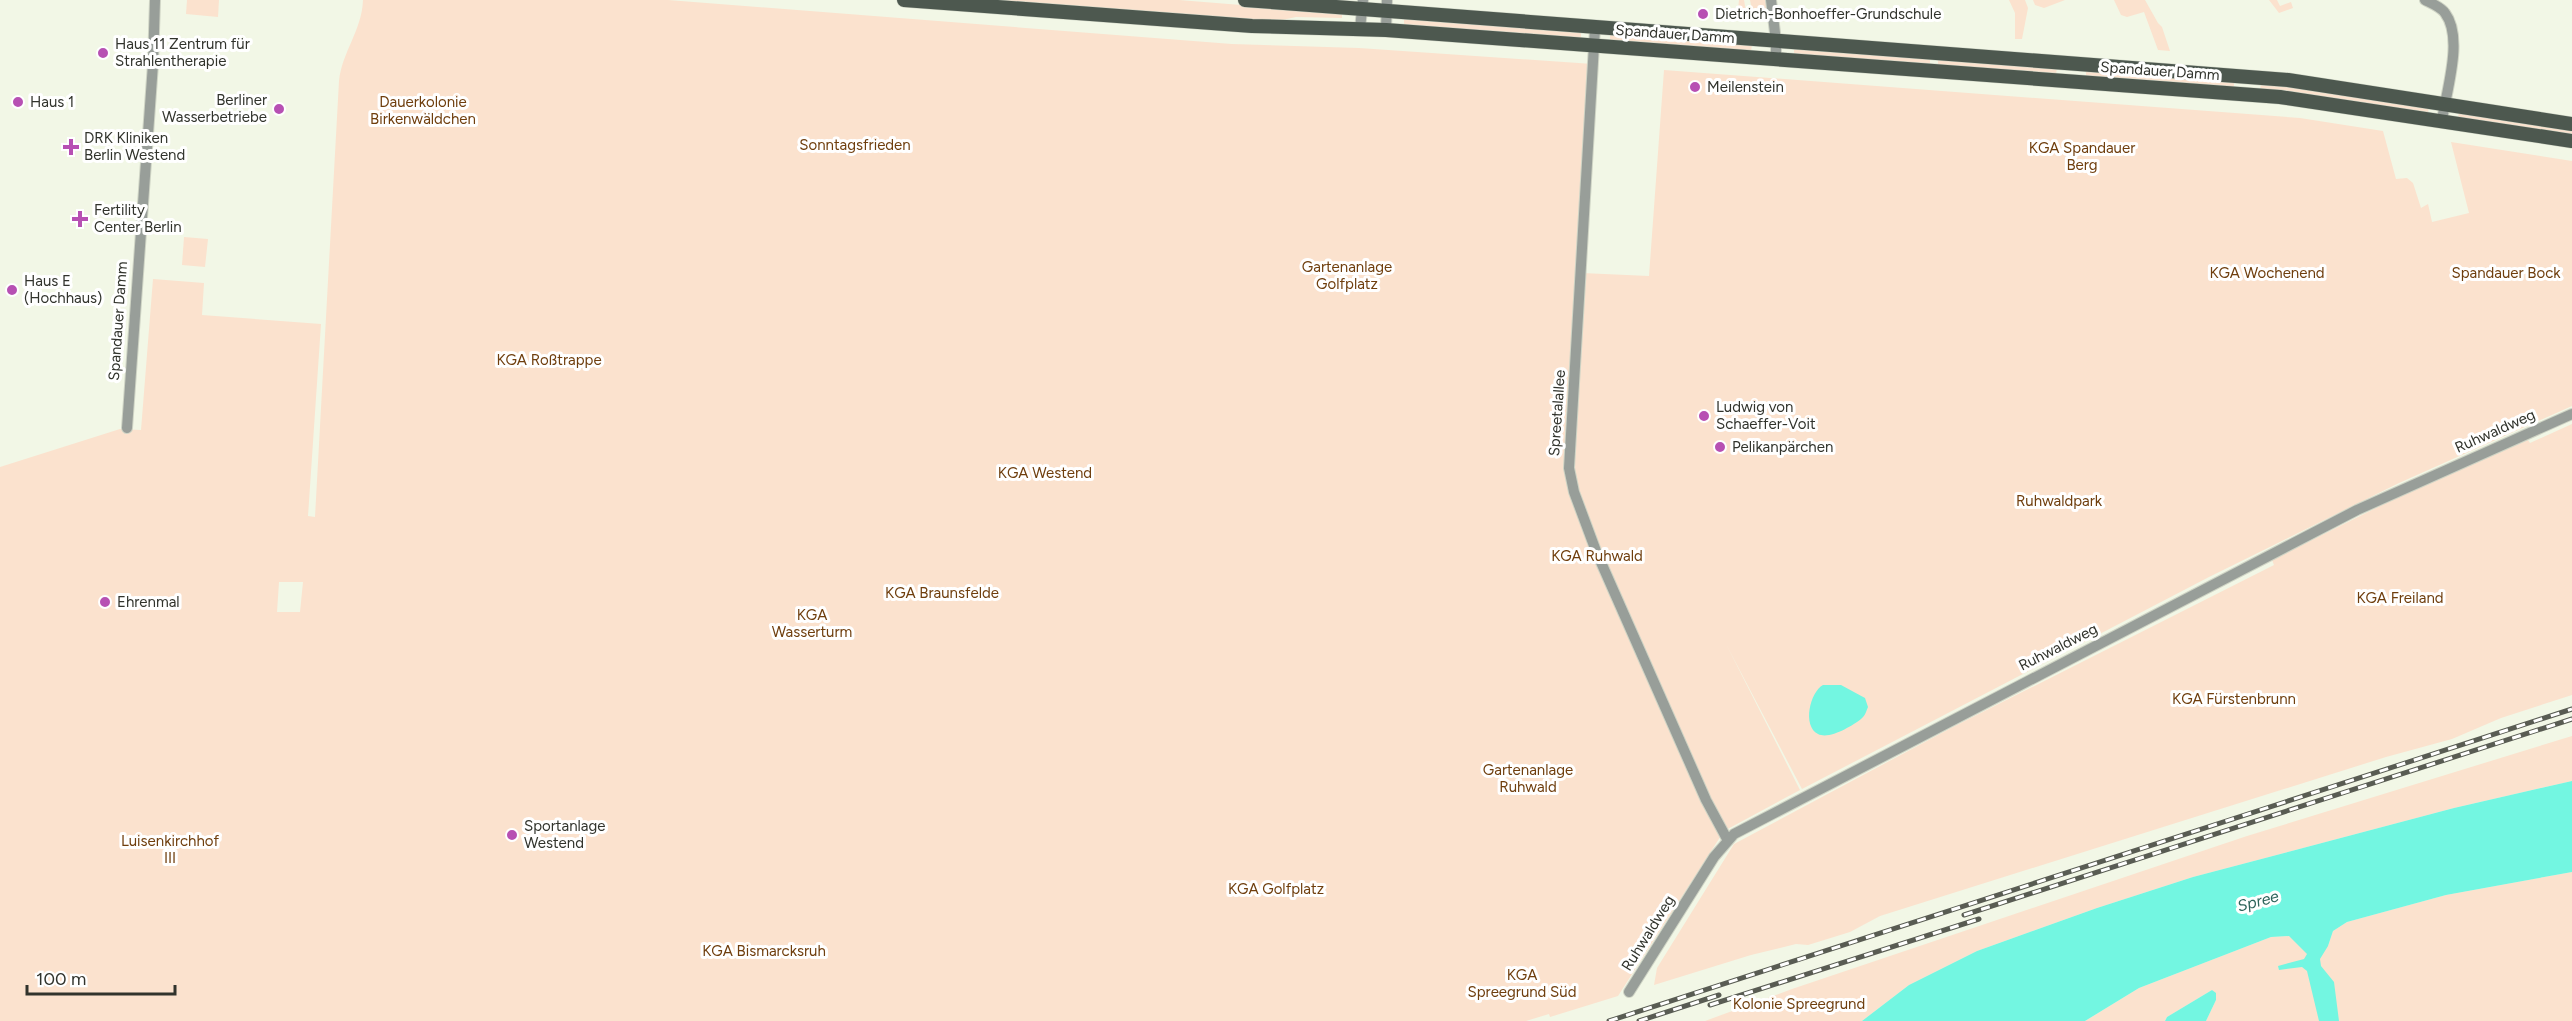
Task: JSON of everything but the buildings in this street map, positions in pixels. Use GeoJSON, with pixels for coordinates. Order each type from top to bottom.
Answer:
{"type":"FeatureCollection","features":[{"type":"Feature","properties":{"kind":"main road","name":"Spandauer Damm"},"geometry":{"type":"LineString","coordinates":[[904,0],[1252,26],[1386,30],[2280,96],[2572,141]]}},
{"type":"Feature","properties":{"kind":"main road","name":"Spandauer Damm"},"geometry":{"type":"LineString","coordinates":[[1245,0],[1387,6],[1595,28],[2288,80],[2572,124]]}},
{"type":"Feature","properties":{"kind":"street","name":"Spandauer Damm"},"geometry":{"type":"LineString","coordinates":[[127,428],[155,0]]}},
{"type":"Feature","properties":{"kind":"street"},"geometry":{"type":"LineString","coordinates":[[1771,0],[1776,58]]}},
{"type":"Feature","properties":{"kind":"street"},"geometry":{"type":"LineString","coordinates":[[2424,0],[2444,11],[2452,28],[2454,46],[2442,121]]}},
{"type":"Feature","properties":{"kind":"street"},"geometry":{"type":"LineString","coordinates":[[1360,29],[1363,5]]}},
{"type":"Feature","properties":{"kind":"street"},"geometry":{"type":"LineString","coordinates":[[1386,30],[1387,6]]}},
{"type":"Feature","properties":{"kind":"street","name":"Spreetalallee"},"geometry":{"type":"LineString","coordinates":[[1595,28],[1569,468],[1574,492],[1596,551],[1706,800],[1727,839]]}},
{"type":"Feature","properties":{"kind":"street","name":"Ruhwaldweg"},"geometry":{"type":"LineString","coordinates":[[1629,992],[1727,839],[1757,821],[2357,510],[2572,414]]}},
{"type":"Feature","properties":{"kind":"green space"},"geometry":{"type":"Polygon","coordinates":[[[187,0],[219,0],[218,17],[186,14],[187,0]]]}},
{"type":"Feature","properties":{"kind":"green space"},"geometry":{"type":"Polygon","coordinates":[[[363,0],[668,0],[1232,44],[1359,48],[1593,64],[1582,273],[1649,276],[1664,70],[2300,118],[2383,131],[2396,179],[2407,178],[2413,183],[2421,208],[2428,204],[2432,222],[2469,213],[2451,142],[2572,161],[2572,406],[2399,483],[2209,577],[1802,789],[1726,644],[1800,790],[1724,831],[1618,996],[1550,1017],[1549,1014],[1526,1021],[0,1021],[0,467],[120,429],[141,430],[153,279],[204,283],[202,315],[321,324],[308,516],[315,517],[339,81],[344,60],[362,11],[363,0]],[[279,582],[277,612],[300,612],[303,582],[279,582]]]}},
{"type":"Feature","properties":{"kind":"green space"},"geometry":{"type":"Polygon","coordinates":[[[973,0],[1179,0],[1342,13],[1342,18],[1296,17],[1273,22],[973,0]]]}},
{"type":"Feature","properties":{"kind":"green space"},"geometry":{"type":"Polygon","coordinates":[[[1739,0],[1744,0],[1747,17],[1744,19],[1737,19],[1739,0]]]}},
{"type":"Feature","properties":{"kind":"green space"},"geometry":{"type":"Polygon","coordinates":[[[1750,0],[1766,0],[1770,21],[1754,19],[1750,0]]]}},
{"type":"Feature","properties":{"kind":"green space"},"geometry":{"type":"Polygon","coordinates":[[[2009,0],[2025,0],[2028,8],[2022,39],[2015,39],[2015,13],[2009,0]]]}},
{"type":"Feature","properties":{"kind":"green space"},"geometry":{"type":"Polygon","coordinates":[[[2033,0],[2065,0],[2044,8],[2035,5],[2033,0]]]}},
{"type":"Feature","properties":{"kind":"green space"},"geometry":{"type":"Polygon","coordinates":[[[2114,0],[2145,0],[2162,27],[2170,51],[2158,50],[2144,12],[2127,17],[2121,15],[2114,0]]]}},
{"type":"Feature","properties":{"kind":"green space"},"geometry":{"type":"Polygon","coordinates":[[[2269,0],[2277,0],[2280,6],[2291,2],[2293,8],[2279,13],[2269,0]]]}},
{"type":"Feature","properties":{"kind":"green space"},"geometry":{"type":"Polygon","coordinates":[[[1404,18],[1581,32],[1581,39],[1404,26],[1404,18]]]}},
{"type":"Feature","properties":{"kind":"green space"},"geometry":{"type":"Polygon","coordinates":[[[1610,34],[1752,45],[1751,51],[1610,40],[1610,34]]]}},
{"type":"Feature","properties":{"kind":"green space"},"geometry":{"type":"Polygon","coordinates":[[[1794,48],[1930,59],[1930,64],[1794,54],[1794,48]]]}},
{"type":"Feature","properties":{"kind":"green space"},"geometry":{"type":"Polygon","coordinates":[[[1938,59],[2057,68],[2056,74],[1938,65],[1938,59]]]}},
{"type":"Feature","properties":{"kind":"green space"},"geometry":{"type":"Polygon","coordinates":[[[2086,71],[2234,82],[2234,87],[2086,76],[2086,71]]]}},
{"type":"Feature","properties":{"kind":"green space"},"geometry":{"type":"Polygon","coordinates":[[[2261,83],[2429,106],[2428,113],[2308,94],[2260,90],[2261,83]]]}},
{"type":"Feature","properties":{"kind":"green space"},"geometry":{"type":"Polygon","coordinates":[[[2459,111],[2572,130],[2572,136],[2458,118],[2459,111]]]}},
{"type":"Feature","properties":{"kind":"green space"},"geometry":{"type":"Polygon","coordinates":[[[184,237],[208,239],[205,267],[182,265],[184,237]]]}},
{"type":"Feature","properties":{"kind":"green space"},"geometry":{"type":"Polygon","coordinates":[[[2572,424],[2572,695],[2501,718],[2452,739],[2386,757],[1880,916],[1850,932],[1808,945],[1796,944],[1751,955],[1654,985],[1657,968],[1734,844],[1953,727],[2274,565],[2272,560],[2404,494],[2528,440],[2530,443],[2572,424]]]}},
{"type":"Feature","properties":{"kind":"green space","name":"Kolonie Spreegrund"},"geometry":{"type":"Polygon","coordinates":[[[2572,736],[2572,781],[2454,808],[2193,877],[2097,908],[1977,951],[1909,985],[1862,1021],[1705,1021],[1792,989],[2247,836],[2572,736]]]}},
{"type":"Feature","properties":{"kind":"green space"},"geometry":{"type":"Polygon","coordinates":[[[2572,872],[2572,1021],[2206,1021],[2216,1000],[2212,990],[2167,1017],[2165,1021],[2085,1021],[2139,988],[2271,937],[2289,936],[2328,946],[2333,931],[2347,922],[2446,895],[2572,872]]]}},
{"type":"Feature","properties":{"kind":"water"},"geometry":{"type":"Polygon","coordinates":[[[1823,685],[1841,685],[1865,698],[1868,707],[1864,717],[1840,731],[1828,735],[1818,734],[1813,730],[1809,717],[1814,694],[1823,685]]]}},
{"type":"Feature","properties":{"kind":"water","name":"Spree"},"geometry":{"type":"Polygon","coordinates":[[[2572,781],[2572,872],[2446,895],[2347,922],[2333,931],[2320,959],[2321,966],[2334,982],[2339,1021],[2319,1021],[2307,971],[2302,967],[2279,970],[2278,966],[2304,959],[2307,954],[2289,936],[2271,937],[2139,988],[2085,1021],[1862,1021],[1909,985],[1977,951],[2097,908],[2193,877],[2454,808],[2572,781]]]}},
{"type":"Feature","properties":{"kind":"water"},"geometry":{"type":"Polygon","coordinates":[[[2212,990],[2216,993],[2216,1000],[2206,1021],[2165,1021],[2167,1017],[2212,990]]]}},
{"type":"Feature","properties":{"kind":"railway"},"geometry":{"type":"LineString","coordinates":[[1609,1021],[2572,709]]}},
{"type":"Feature","properties":{"kind":"railway"},"geometry":{"type":"LineString","coordinates":[[1964,915],[2572,719]]}},
{"type":"Feature","properties":{"kind":"railway"},"geometry":{"type":"LineString","coordinates":[[1710,1005],[1979,919]]}},
{"type":"Feature","properties":{"kind":"railway"},"geometry":{"type":"LineString","coordinates":[[1639,1021],[1719,995]]}},
{"type":"Feature","properties":{"kind":"place","name":"Dietrich-Bonhoeffer-Grundschule"},"geometry":{"type":"Point","coordinates":[1703,14]}},
{"type":"Feature","properties":{"kind":"place","name":"Haus 11 Zentrum für Strahlentherapie"},"geometry":{"type":"Point","coordinates":[103,53]}},
{"type":"Feature","properties":{"kind":"place","name":"Meilenstein"},"geometry":{"type":"Point","coordinates":[1695,87]}},
{"type":"Feature","properties":{"kind":"place","name":"Haus 1"},"geometry":{"type":"Point","coordinates":[18,102]}},
{"type":"Feature","properties":{"kind":"place","name":"Berliner Wasserbetriebe"},"geometry":{"type":"Point","coordinates":[279,109]}},
{"type":"Feature","properties":{"kind":"place","name":"DRK Kliniken Berlin Westend"},"geometry":{"type":"Point","coordinates":[71,147]}},
{"type":"Feature","properties":{"kind":"place","name":"Fertility Center Berlin"},"geometry":{"type":"Point","coordinates":[80,219]}},
{"type":"Feature","properties":{"kind":"place","name":"Haus E (Hochhaus)"},"geometry":{"type":"Point","coordinates":[12,290]}},
{"type":"Feature","properties":{"kind":"place","name":"Ludwig von Schaeffer-Voit"},"geometry":{"type":"Point","coordinates":[1704,416]}},
{"type":"Feature","properties":{"kind":"place","name":"Pelikanpärchen"},"geometry":{"type":"Point","coordinates":[1720,447]}},
{"type":"Feature","properties":{"kind":"place","name":"Ehrenmal"},"geometry":{"type":"Point","coordinates":[105,602]}},
{"type":"Feature","properties":{"kind":"place","name":"Sportanlage Westend"},"geometry":{"type":"Point","coordinates":[512,835]}},
{"type":"Feature","properties":{"kind":"park label","name":"Dauerkolonie Birkenwäldchen"},"geometry":{"type":"Point","coordinates":[423,110]}},
{"type":"Feature","properties":{"kind":"park label","name":"Sonntagsfrieden"},"geometry":{"type":"Point","coordinates":[855,145]}},
{"type":"Feature","properties":{"kind":"park label","name":"KGA Spandauer Berg"},"geometry":{"type":"Point","coordinates":[2082,156]}},
{"type":"Feature","properties":{"kind":"park label","name":"KGA Wochenend"},"geometry":{"type":"Point","coordinates":[2267,273]}},
{"type":"Feature","properties":{"kind":"park label","name":"Spandauer Bock"},"geometry":{"type":"Point","coordinates":[2506,273]}},
{"type":"Feature","properties":{"kind":"park label","name":"Gartenanlage Golfplatz"},"geometry":{"type":"Point","coordinates":[1347,276]}},
{"type":"Feature","properties":{"kind":"park label","name":"KGA Roßtrappe"},"geometry":{"type":"Point","coordinates":[549,360]}},
{"type":"Feature","properties":{"kind":"park label","name":"KGA Westend"},"geometry":{"type":"Point","coordinates":[1045,473]}},
{"type":"Feature","properties":{"kind":"park label","name":"Ruhwaldpark"},"geometry":{"type":"Point","coordinates":[2059,501]}},
{"type":"Feature","properties":{"kind":"park label","name":"KGA Ruhwald"},"geometry":{"type":"Point","coordinates":[1597,556]}},
{"type":"Feature","properties":{"kind":"park label","name":"KGA Braunsfelde"},"geometry":{"type":"Point","coordinates":[942,593]}},
{"type":"Feature","properties":{"kind":"park label","name":"KGA Freiland"},"geometry":{"type":"Point","coordinates":[2400,598]}},
{"type":"Feature","properties":{"kind":"park label","name":"KGA Wasserturm"},"geometry":{"type":"Point","coordinates":[812,624]}},
{"type":"Feature","properties":{"kind":"park label","name":"KGA Fürstenbrunn"},"geometry":{"type":"Point","coordinates":[2234,699]}},
{"type":"Feature","properties":{"kind":"park label","name":"Gartenanlage Ruhwald"},"geometry":{"type":"Point","coordinates":[1528,778]}},
{"type":"Feature","properties":{"kind":"park label","name":"Luisenkirchhof III"},"geometry":{"type":"Point","coordinates":[170,850]}},
{"type":"Feature","properties":{"kind":"park label","name":"KGA Golfplatz"},"geometry":{"type":"Point","coordinates":[1276,889]}},
{"type":"Feature","properties":{"kind":"park label","name":"KGA Bismarcksruh"},"geometry":{"type":"Point","coordinates":[764,951]}},
{"type":"Feature","properties":{"kind":"park label","name":"KGA Spreegrund Süd"},"geometry":{"type":"Point","coordinates":[1522,984]}}]}
